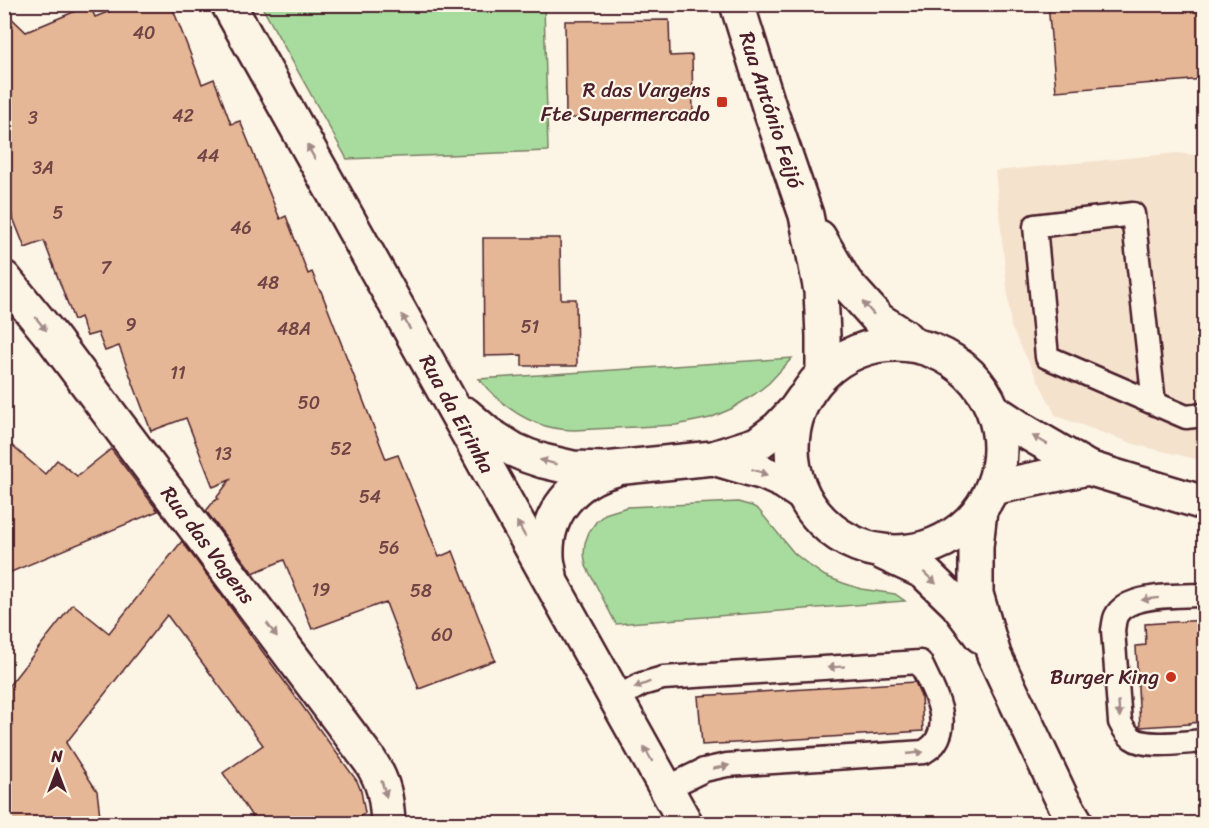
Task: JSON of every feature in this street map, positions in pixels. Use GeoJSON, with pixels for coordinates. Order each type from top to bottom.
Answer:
{"type":"FeatureCollection","features":[{"type":"Feature","properties":{"kind":"street","name":"Rua da Eirinha"},"geometry":{"type":"LineString","coordinates":[[228,4],[686,824]]}},
{"type":"Feature","properties":{"kind":"street","name":"Rua António Feijó"},"geometry":{"type":"LineString","coordinates":[[737,4],[806,215],[821,291],[823,373]]}},
{"type":"Feature","properties":{"kind":"street","name":"Rua António Feijó"},"geometry":{"type":"LineString","coordinates":[[806,215],[845,282],[879,320],[903,335],[913,345]]}},
{"type":"Feature","properties":{"kind":"street","name":"Rua das Vagens"},"geometry":{"type":"LineString","coordinates":[[4,278],[59,346],[370,761],[385,791],[388,824]]}},
{"type":"Feature","properties":{"kind":"street"},"geometry":{"type":"LineString","coordinates":[[435,374],[463,412],[487,433],[514,450],[543,461],[573,468],[605,469],[713,458],[757,444],[796,410],[823,373],[849,354],[880,345],[913,345],[939,353],[962,367],[981,387],[994,411],[1000,436],[999,463],[986,499],[976,547],[976,594],[994,655],[1069,815]]}},
{"type":"Feature","properties":{"kind":"street"},"geometry":{"type":"LineString","coordinates":[[803,399],[792,430],[792,463],[802,494],[822,521],[848,540],[879,550],[924,572],[957,604],[994,655]]}},
{"type":"Feature","properties":{"kind":"street"},"geometry":{"type":"LineString","coordinates":[[994,411],[1088,468],[1204,503]]}},
{"type":"Feature","properties":{"kind":"street"},"geometry":{"type":"LineString","coordinates":[[713,458],[764,473],[802,494]]}},
{"type":"Feature","properties":{"kind":"street"},"geometry":{"type":"LineString","coordinates":[[551,583],[547,556],[549,534],[556,514],[568,496],[585,481],[627,466]]}},
{"type":"Feature","properties":{"kind":"street"},"geometry":{"type":"LineString","coordinates":[[879,550],[908,551],[935,544],[960,530],[986,499],[1088,468]]}},
{"type":"Feature","properties":{"kind":"lane"},"geometry":{"type":"LineString","coordinates":[[1154,403],[1133,214],[1035,226],[1047,357],[1186,417],[1204,415]]}},
{"type":"Feature","properties":{"kind":"lane"},"geometry":{"type":"LineString","coordinates":[[1204,595],[1147,599],[1130,603],[1116,616],[1113,630],[1120,722],[1124,730],[1133,739],[1149,744],[1204,741]]}},
{"type":"Feature","properties":{"kind":"lane"},"geometry":{"type":"LineString","coordinates":[[616,698],[642,684],[663,678],[920,662],[941,709],[941,729],[935,744],[924,752],[727,765],[704,770],[667,788]]}},
{"type":"Feature","properties":{"kind":"shaded area"},"geometry":{"type":"Polygon","coordinates":[[[1177,153],[1204,156],[1204,461],[1137,445],[1056,416],[1011,327],[995,171],[1177,153]]]}},
{"type":"Feature","properties":{"kind":"green space"},"geometry":{"type":"Polygon","coordinates":[[[261,5],[544,5],[548,151],[347,159],[261,5]]]}},
{"type":"Feature","properties":{"kind":"green space"},"geometry":{"type":"Polygon","coordinates":[[[792,358],[769,383],[731,409],[710,418],[676,425],[574,430],[546,426],[533,422],[509,408],[479,379],[792,358]]]}},
{"type":"Feature","properties":{"kind":"green space"},"geometry":{"type":"Polygon","coordinates":[[[738,502],[758,509],[794,553],[825,576],[861,589],[895,594],[905,601],[616,624],[586,566],[585,543],[596,522],[605,514],[627,507],[738,502]]]}},
{"type":"Feature","properties":{"kind":"building"},"geometry":{"type":"Polygon","coordinates":[[[128,4],[171,4],[202,84],[214,79],[231,124],[240,121],[280,219],[286,216],[308,274],[312,272],[321,291],[386,459],[398,455],[439,557],[453,551],[495,660],[419,689],[386,603],[312,629],[284,560],[253,573],[206,511],[218,499],[217,497],[230,480],[213,487],[186,418],[151,431],[119,346],[105,351],[98,333],[87,336],[80,317],[74,320],[44,241],[25,248],[4,195],[4,11],[26,32],[90,5],[95,17],[128,4]]]}},
{"type":"Feature","properties":{"kind":"building"},"geometry":{"type":"Polygon","coordinates":[[[1048,4],[1204,4],[1204,79],[1056,91],[1048,4]]]}},
{"type":"Feature","properties":{"kind":"building"},"geometry":{"type":"Polygon","coordinates":[[[669,20],[670,56],[692,55],[693,116],[566,118],[565,21],[669,20]]]}},
{"type":"Feature","properties":{"kind":"building"},"geometry":{"type":"Polygon","coordinates":[[[483,238],[560,238],[561,299],[576,299],[577,366],[522,366],[522,355],[484,356],[483,238]]]}},
{"type":"Feature","properties":{"kind":"building"},"geometry":{"type":"Polygon","coordinates":[[[4,439],[45,474],[57,460],[77,476],[111,449],[158,511],[4,575],[4,439]]]}},
{"type":"Feature","properties":{"kind":"building"},"geometry":{"type":"Polygon","coordinates":[[[182,541],[357,781],[365,813],[350,824],[257,824],[223,773],[263,745],[167,615],[66,743],[97,791],[101,824],[4,824],[4,692],[73,604],[109,633],[182,541]]]}},
{"type":"Feature","properties":{"kind":"building","name":"Burger King"},"geometry":{"type":"Polygon","coordinates":[[[1204,620],[1204,722],[1140,727],[1136,646],[1146,645],[1145,624],[1204,620]]]}},
{"type":"Feature","properties":{"kind":"building"},"geometry":{"type":"Polygon","coordinates":[[[915,682],[921,696],[923,731],[702,745],[698,696],[915,682]]]}},
{"type":"Feature","properties":{"kind":"place","name":"R das Vargens Fte Supermercado"},"geometry":{"type":"Point","coordinates":[722,102]}},
{"type":"Feature","properties":{"kind":"place","name":"Burger King"},"geometry":{"type":"Point","coordinates":[1171,677]}}]}
